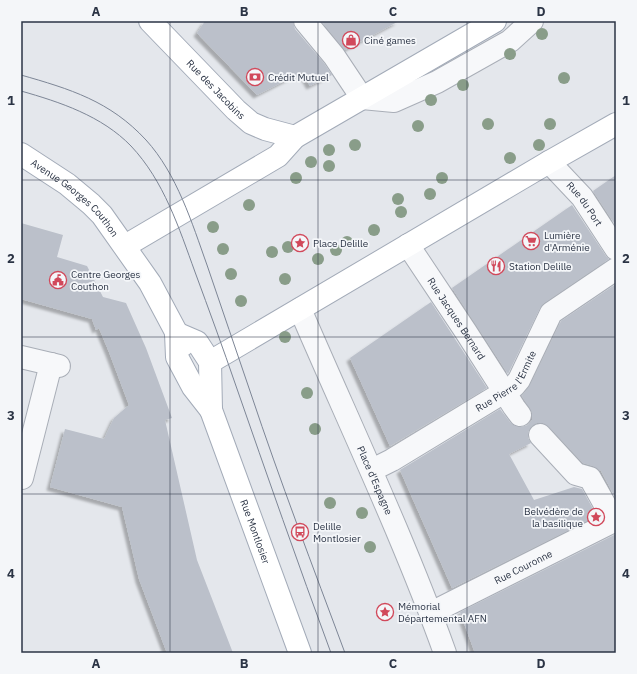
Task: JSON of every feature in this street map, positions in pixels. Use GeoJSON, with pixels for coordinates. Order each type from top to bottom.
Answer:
{"type":"FeatureCollection","features":[{"type":"Feature","properties":{"kind":"main road","name":"Rue des Jacobins"},"geometry":{"type":"LineString","coordinates":[[150,21],[236,110],[251,123],[265,129],[295,137]]}},
{"type":"Feature","properties":{"kind":"main road"},"geometry":{"type":"LineString","coordinates":[[495,21],[295,137],[278,156],[125,246],[150,283],[188,353],[210,362],[616,124]]}},
{"type":"Feature","properties":{"kind":"main road","name":"Avenue Georges Couthon"},"geometry":{"type":"LineString","coordinates":[[21,154],[67,184],[92,204],[125,246]]}},
{"type":"Feature","properties":{"kind":"main road","name":"Rue Montlosier"},"geometry":{"type":"LineString","coordinates":[[176,333],[177,357],[193,387],[211,410],[300,653]]}},
{"type":"Feature","properties":{"kind":"main road","name":"Rue Montlosier"},"geometry":{"type":"LineString","coordinates":[[210,362],[211,410]]}},
{"type":"Feature","properties":{"kind":"street"},"geometry":{"type":"LineString","coordinates":[[305,21],[334,56],[362,98],[394,101],[436,82],[510,41],[532,21]]}},
{"type":"Feature","properties":{"kind":"street","name":"Rue du Port"},"geometry":{"type":"LineString","coordinates":[[549,162],[582,197],[616,249]]}},
{"type":"Feature","properties":{"kind":"street","name":"Rue Jacques Bernard"},"geometry":{"type":"LineString","coordinates":[[408,245],[520,415]]}},
{"type":"Feature","properties":{"kind":"street","name":"Rue Pierre l'Ermite"},"geometry":{"type":"LineString","coordinates":[[372,470],[392,460],[514,386],[519,380],[551,313],[616,269]]}},
{"type":"Feature","properties":{"kind":"street","name":"Place d'Espagne"},"geometry":{"type":"LineString","coordinates":[[300,309],[372,470],[431,614],[445,653]]}},
{"type":"Feature","properties":{"kind":"street"},"geometry":{"type":"LineString","coordinates":[[21,357],[55,365],[22,478]]}},
{"type":"Feature","properties":{"kind":"street"},"geometry":{"type":"LineString","coordinates":[[540,435],[576,474],[590,478],[615,521]]}},
{"type":"Feature","properties":{"kind":"street","name":"Rue Couronne"},"geometry":{"type":"LineString","coordinates":[[431,614],[615,521]]}},
{"type":"Feature","properties":{"kind":"building"},"geometry":{"type":"Polygon","coordinates":[[[205,21],[293,21],[295,29],[324,63],[332,75],[310,86],[302,72],[257,95],[197,33],[205,21]]]}},
{"type":"Feature","properties":{"kind":"building"},"geometry":{"type":"Polygon","coordinates":[[[321,21],[399,21],[345,50],[321,21]]]}},
{"type":"Feature","properties":{"kind":"building"},"geometry":{"type":"Polygon","coordinates":[[[616,175],[616,226],[593,191],[616,175]]]}},
{"type":"Feature","properties":{"kind":"building"},"geometry":{"type":"Polygon","coordinates":[[[572,205],[609,259],[544,303],[540,308],[508,374],[452,288],[572,205]]]}},
{"type":"Feature","properties":{"kind":"building"},"geometry":{"type":"Polygon","coordinates":[[[21,223],[63,235],[57,257],[87,266],[103,297],[126,303],[146,348],[172,418],[165,420],[197,560],[233,653],[167,653],[139,579],[122,507],[50,487],[65,429],[104,439],[114,418],[129,405],[99,328],[96,330],[92,319],[21,299],[21,223]]]}},
{"type":"Feature","properties":{"kind":"building"},"geometry":{"type":"Polygon","coordinates":[[[616,284],[616,499],[601,471],[593,466],[583,463],[549,427],[543,423],[537,423],[532,426],[528,432],[528,438],[531,443],[509,454],[534,500],[574,487],[582,489],[597,516],[452,588],[400,470],[500,409],[515,426],[521,427],[528,425],[532,420],[532,413],[522,396],[530,385],[561,321],[616,284]]]}},
{"type":"Feature","properties":{"kind":"building"},"geometry":{"type":"Polygon","coordinates":[[[431,302],[487,388],[390,446],[350,358],[431,302]]]}},
{"type":"Feature","properties":{"kind":"building"},"geometry":{"type":"Polygon","coordinates":[[[616,534],[616,653],[475,653],[460,612],[616,534]]]}},
{"type":"Feature","properties":{"kind":"tram line"},"geometry":{"type":"LineString","coordinates":[[21,75],[73,91],[104,106],[118,115],[146,140],[157,153],[175,183],[196,233],[273,459],[345,653]]}},
{"type":"Feature","properties":{"kind":"tram line"},"geometry":{"type":"LineString","coordinates":[[21,91],[80,111],[94,118],[120,135],[143,160],[162,190],[189,255],[331,653]]}},
{"type":"Feature","properties":{"kind":"place","name":"Ciné games"},"geometry":{"type":"Point","coordinates":[351,40]}},
{"type":"Feature","properties":{"kind":"place","name":"Crédit Mutuel"},"geometry":{"type":"Point","coordinates":[255,77]}},
{"type":"Feature","properties":{"kind":"place","name":"Lumière d'Arménie"},"geometry":{"type":"Point","coordinates":[531,241]}},
{"type":"Feature","properties":{"kind":"place","name":"Place Delille"},"geometry":{"type":"Point","coordinates":[300,243]}},
{"type":"Feature","properties":{"kind":"place","name":"Station Delille"},"geometry":{"type":"Point","coordinates":[496,266]}},
{"type":"Feature","properties":{"kind":"place","name":"Centre Georges Couthon"},"geometry":{"type":"Point","coordinates":[58,280]}},
{"type":"Feature","properties":{"kind":"place","name":"Belvédère de la basilique"},"geometry":{"type":"Point","coordinates":[596,517]}},
{"type":"Feature","properties":{"kind":"place","name":"Delille Montlosier"},"geometry":{"type":"Point","coordinates":[300,532]}},
{"type":"Feature","properties":{"kind":"place","name":"Mémorial Départemental AFN"},"geometry":{"type":"Point","coordinates":[385,612]}}]}
